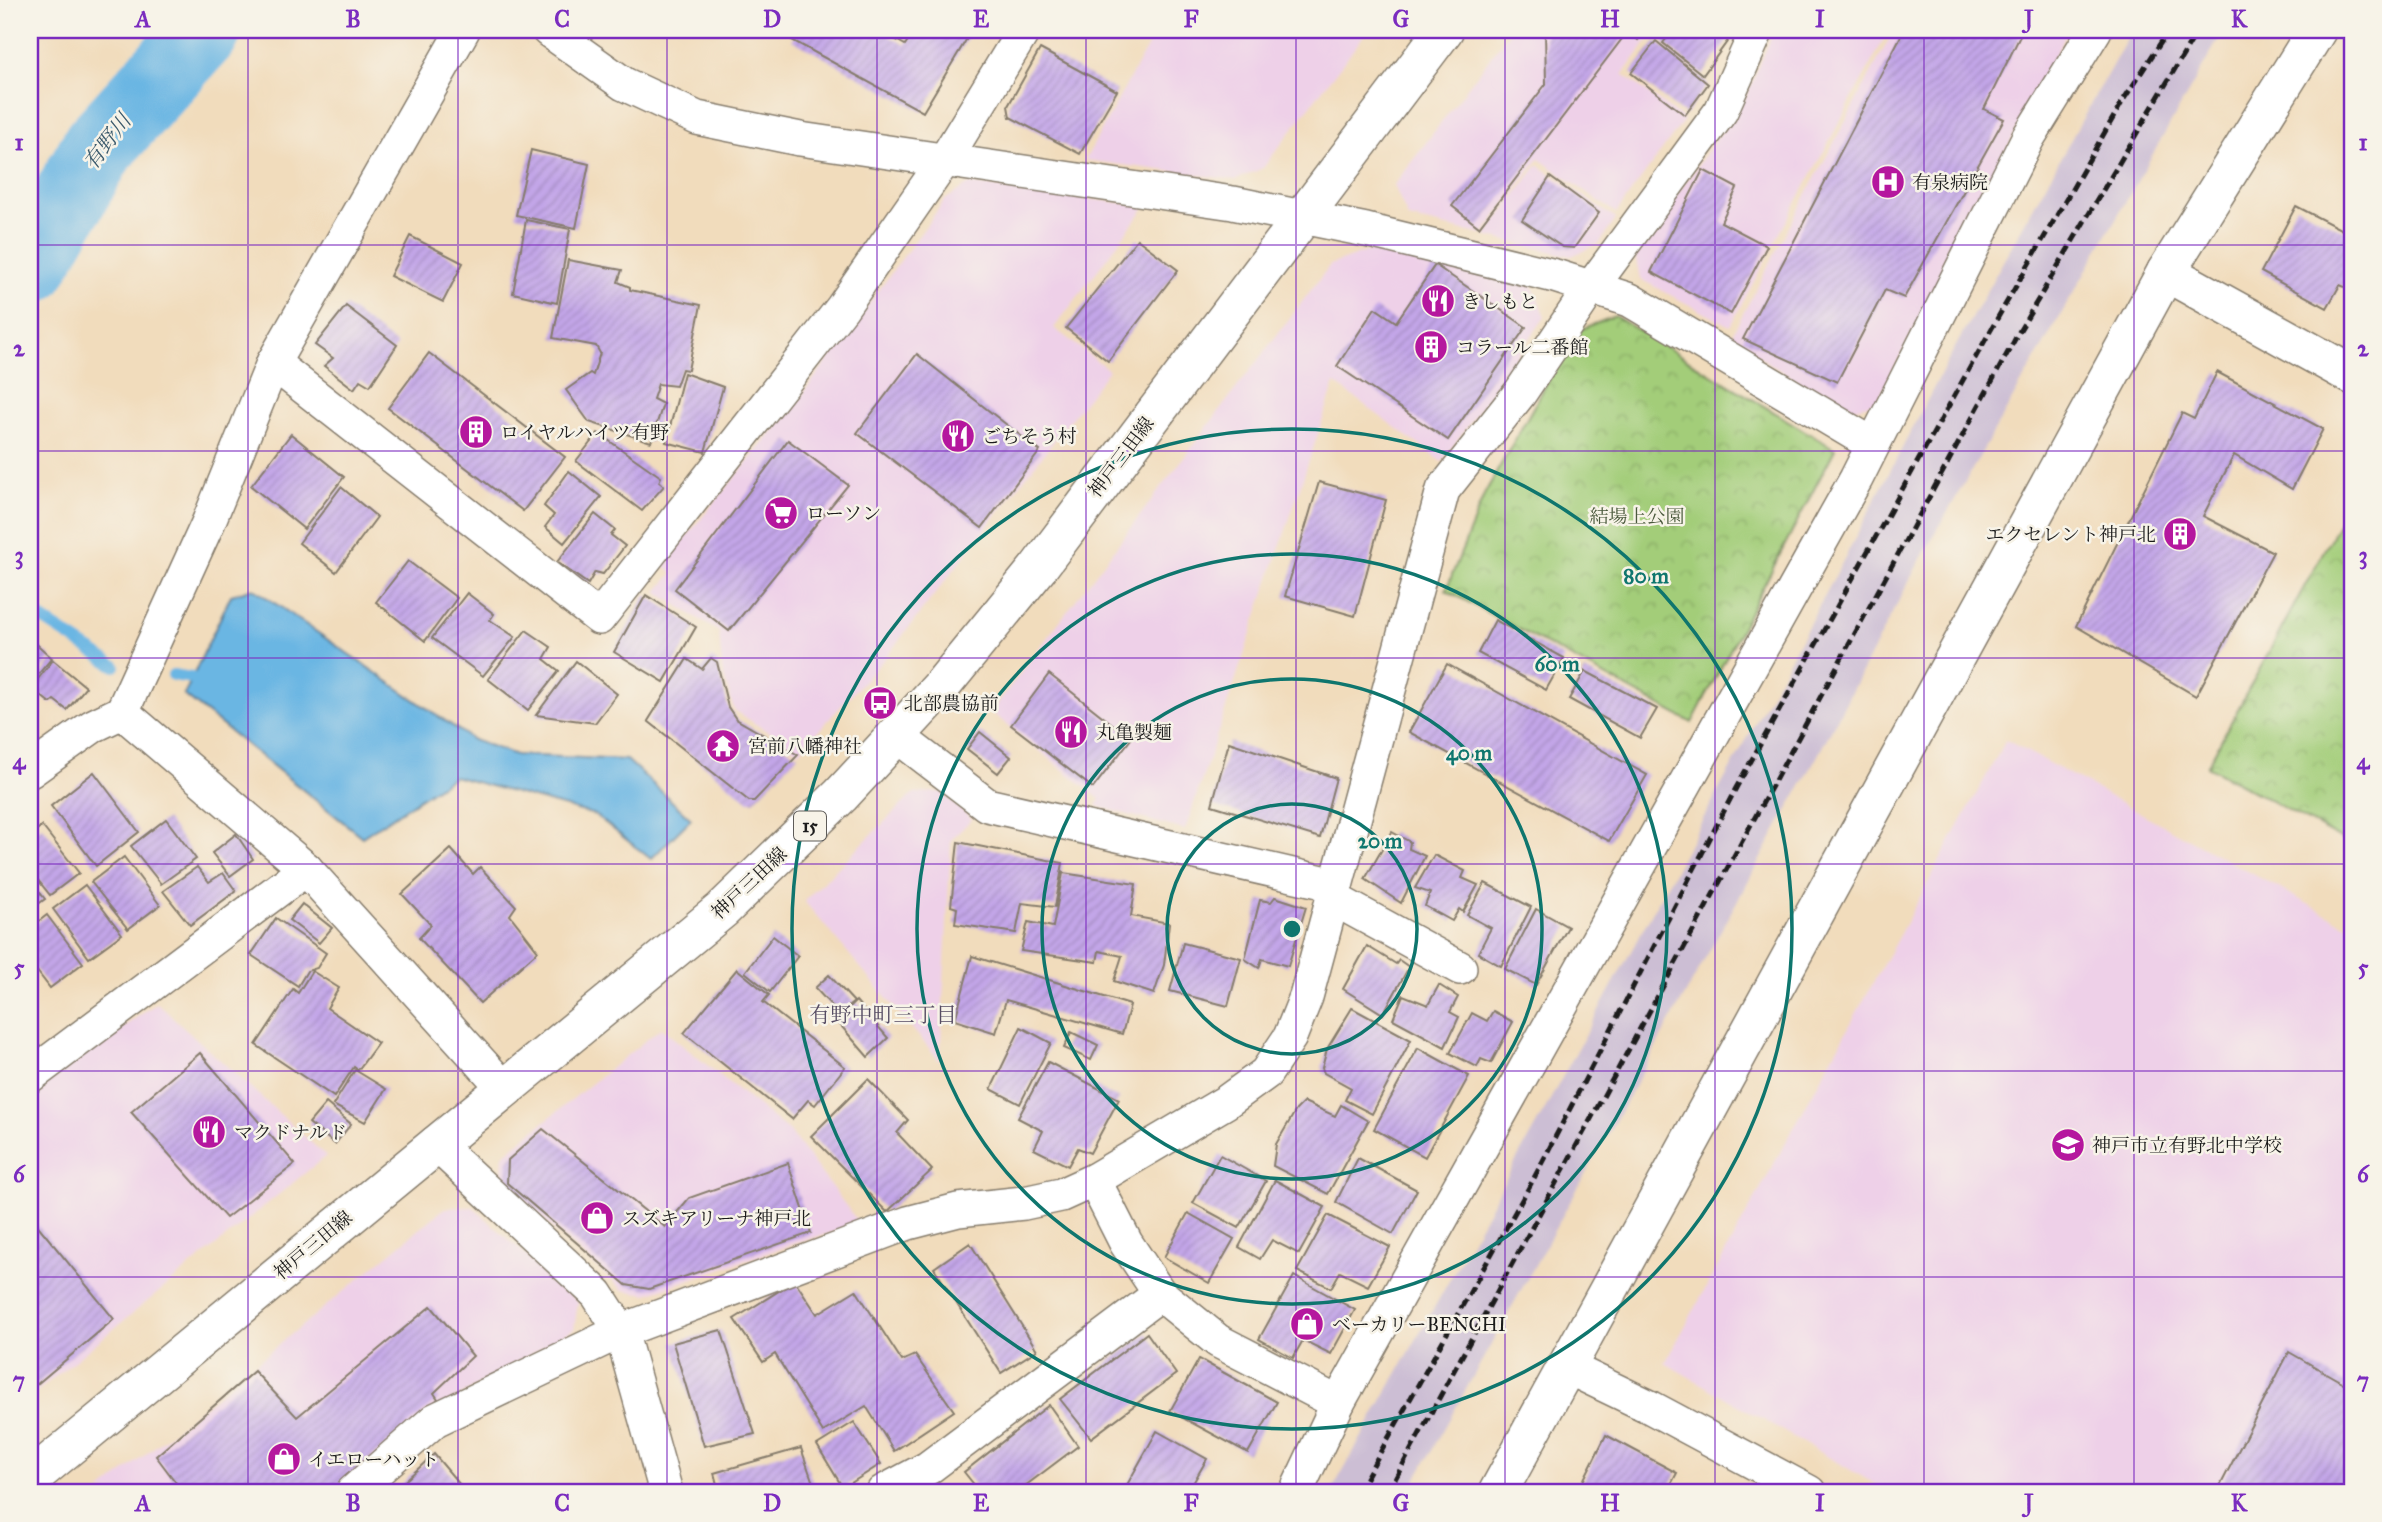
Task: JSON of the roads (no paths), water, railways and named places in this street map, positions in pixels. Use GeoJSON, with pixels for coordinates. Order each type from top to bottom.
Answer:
{"type":"FeatureCollection","features":[{"type":"Feature","properties":{"kind":"main road","name":"神戸三田線"},"geometry":{"type":"LineString","coordinates":[[30,1479],[755,880],[897,736],[1038,568],[1444,30]]}},
{"type":"Feature","properties":{"kind":"main road"},"geometry":{"type":"LineString","coordinates":[[1498,1492],[2166,272],[2317,30]]}},
{"type":"Feature","properties":{"kind":"main road"},"geometry":{"type":"LineString","coordinates":[[2166,272],[2352,375]]}},
{"type":"Feature","properties":{"kind":"street"},"geometry":{"type":"LineString","coordinates":[[33,763],[93,726],[122,712],[209,521],[273,363],[463,30]]}},
{"type":"Feature","properties":{"kind":"street"},"geometry":{"type":"LineString","coordinates":[[548,30],[624,84],[697,118],[800,139],[946,158],[1301,217],[1555,276],[1630,300],[1872,444]]}},
{"type":"Feature","properties":{"kind":"street"},"geometry":{"type":"LineString","coordinates":[[273,363],[599,618],[842,308],[946,158],[1024,30]]}},
{"type":"Feature","properties":{"kind":"street"},"geometry":{"type":"LineString","coordinates":[[353,1492],[435,1420],[621,1331],[908,1223],[958,1210],[1024,1203],[1061,1195],[1094,1180],[1226,1102],[1266,1073],[1290,1037],[1306,997],[1443,490],[1520,393],[1590,289],[1721,111],[1757,30]]}},
{"type":"Feature","properties":{"kind":"street"},"geometry":{"type":"LineString","coordinates":[[1296,1492],[1338,1403],[1872,444],[2028,138],[2095,30]]}},
{"type":"Feature","properties":{"kind":"street"},"geometry":{"type":"LineString","coordinates":[[122,712],[306,869],[504,1088]]}},
{"type":"Feature","properties":{"kind":"street"},"geometry":{"type":"LineString","coordinates":[[897,736],[987,805],[1334,892],[1460,968]]}},
{"type":"Feature","properties":{"kind":"street"},"geometry":{"type":"LineString","coordinates":[[30,1076],[306,869]]}},
{"type":"Feature","properties":{"kind":"street"},"geometry":{"type":"LineString","coordinates":[[435,1143],[597,1294],[621,1331],[666,1492]]}},
{"type":"Feature","properties":{"kind":"street"},"geometry":{"type":"LineString","coordinates":[[1094,1180],[1126,1243],[1160,1294],[1218,1341],[1338,1403]]}},
{"type":"Feature","properties":{"kind":"street"},"geometry":{"type":"LineString","coordinates":[[883,1492],[937,1480],[1160,1294]]}},
{"type":"Feature","properties":{"kind":"street"},"geometry":{"type":"LineString","coordinates":[[1567,1367],[1809,1492]]}},
{"type":"Feature","properties":{"kind":"water"},"geometry":{"type":"Polygon","coordinates":[[[253,588],[473,740],[516,755],[627,760],[691,819],[651,859],[595,815],[454,776],[362,837],[184,695],[231,595],[253,588]]]}},
{"type":"Feature","properties":{"kind":"waterway","name":"有野川"},"geometry":{"type":"LineString","coordinates":[[30,267],[99,146],[204,30]]}},
{"type":"Feature","properties":{"kind":"waterway"},"geometry":{"type":"LineString","coordinates":[[30,611],[115,666]]}},
{"type":"Feature","properties":{"kind":"waterway"},"geometry":{"type":"LineString","coordinates":[[173,675],[192,678]]}},
{"type":"Feature","properties":{"kind":"railway"},"geometry":{"type":"LineString","coordinates":[[1358,1492],[1533,1180],[1736,788],[1997,319],[2124,99],[2169,30]]}},
{"type":"Feature","properties":{"kind":"railway"},"geometry":{"type":"LineString","coordinates":[[1388,1492],[2020,330],[2198,30]]}},
{"type":"Feature","properties":{"kind":"place","name":"有泉病院"},"geometry":{"type":"Point","coordinates":[1888,182]}},
{"type":"Feature","properties":{"kind":"place","name":"きしもと"},"geometry":{"type":"Point","coordinates":[1438,301]}},
{"type":"Feature","properties":{"kind":"place","name":"コラール二番館"},"geometry":{"type":"Point","coordinates":[1431,347]}},
{"type":"Feature","properties":{"kind":"place","name":"ロイヤルハイツ有野"},"geometry":{"type":"Point","coordinates":[476,432]}},
{"type":"Feature","properties":{"kind":"place","name":"ごちそう村"},"geometry":{"type":"Point","coordinates":[958,436]}},
{"type":"Feature","properties":{"kind":"place","name":"ローソン"},"geometry":{"type":"Point","coordinates":[781,513]}},
{"type":"Feature","properties":{"kind":"place","name":"エクセレント神戸北"},"geometry":{"type":"Point","coordinates":[2180,534]}},
{"type":"Feature","properties":{"kind":"place","name":"北部農協前"},"geometry":{"type":"Point","coordinates":[880,703]}},
{"type":"Feature","properties":{"kind":"place","name":"丸亀製麺"},"geometry":{"type":"Point","coordinates":[1071,732]}},
{"type":"Feature","properties":{"kind":"place","name":"宮前八幡神社"},"geometry":{"type":"Point","coordinates":[723,746]}},
{"type":"Feature","properties":{"kind":"place","name":"マクドナルド"},"geometry":{"type":"Point","coordinates":[209,1132]}},
{"type":"Feature","properties":{"kind":"place","name":"神戸市立有野北中学校"},"geometry":{"type":"Point","coordinates":[2068,1145]}},
{"type":"Feature","properties":{"kind":"place","name":"スズキアリーナ神戸北"},"geometry":{"type":"Point","coordinates":[597,1218]}},
{"type":"Feature","properties":{"kind":"place","name":"ベーカリーBENCHI"},"geometry":{"type":"Point","coordinates":[1307,1324]}},
{"type":"Feature","properties":{"kind":"place","name":"イエローハット"},"geometry":{"type":"Point","coordinates":[284,1459]}},
{"type":"Feature","properties":{"kind":"district","name":"有野中町三丁目"},"geometry":{"type":"Point","coordinates":[883,1015]}},
{"type":"Feature","properties":{"kind":"park label","name":"結場上公園"},"geometry":{"type":"Point","coordinates":[1637,516]}}]}
